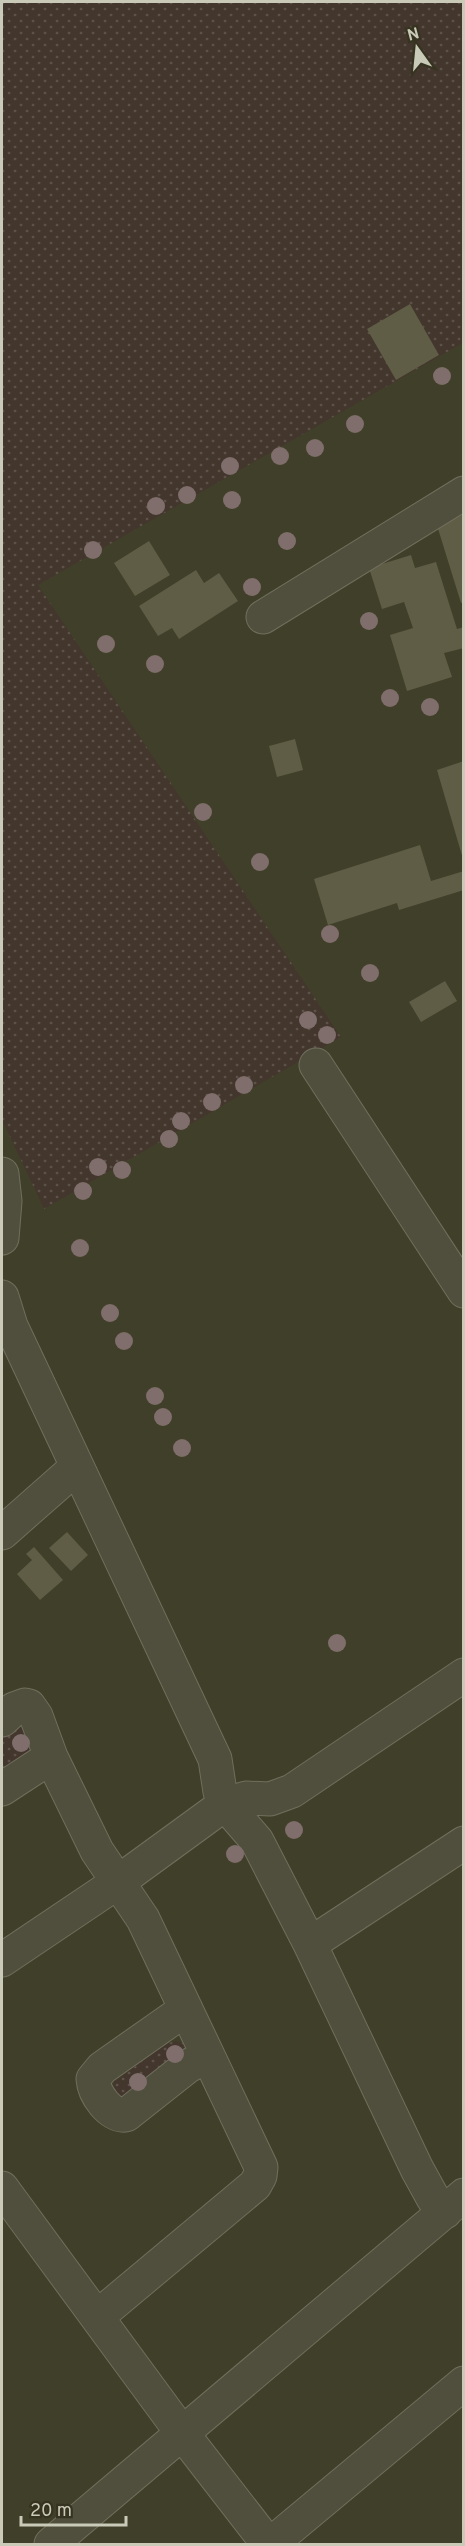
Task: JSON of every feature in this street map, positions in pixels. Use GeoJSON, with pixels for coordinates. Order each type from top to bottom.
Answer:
{"type":"FeatureCollection","features":[{"type":"Feature","properties":{"kind":"street"},"geometry":{"type":"LineString","coordinates":[[263,617],[464,493]]}},
{"type":"Feature","properties":{"kind":"street"},"geometry":{"type":"LineString","coordinates":[[316,1065],[464,1291]]}},
{"type":"Feature","properties":{"kind":"street"},"geometry":{"type":"LineString","coordinates":[[2,1174],[5,1201],[2,1238]]}},
{"type":"Feature","properties":{"kind":"street"},"geometry":{"type":"LineString","coordinates":[[2,1297],[11,1326],[211,1749],[217,1766],[220,1792],[225,1804],[257,1841],[310,1944],[417,2169],[436,2202],[454,2203]]}},
{"type":"Feature","properties":{"kind":"street"},"geometry":{"type":"LineString","coordinates":[[2,1533],[77,1467]]}},
{"type":"Feature","properties":{"kind":"street"},"geometry":{"type":"LineString","coordinates":[[2,1960],[118,1882],[225,1804],[246,1798],[270,1799],[292,1791],[464,1675]]}},
{"type":"Feature","properties":{"kind":"street"},"geometry":{"type":"LineString","coordinates":[[2,1720],[20,1706],[29,1707],[36,1716],[51,1757],[97,1851],[143,1919],[261,2167],[260,2176],[255,2185],[97,2317]]}},
{"type":"Feature","properties":{"kind":"street"},"geometry":{"type":"LineString","coordinates":[[2,1789],[51,1757]]}},
{"type":"Feature","properties":{"kind":"street"},"geometry":{"type":"LineString","coordinates":[[310,1944],[464,1843]]}},
{"type":"Feature","properties":{"kind":"street"},"geometry":{"type":"LineString","coordinates":[[186,2009],[102,2068],[93,2079],[93,2085],[115,2114],[126,2115],[188,2066],[208,2056]]}},
{"type":"Feature","properties":{"kind":"street"},"geometry":{"type":"LineString","coordinates":[[2,2188],[182,2433],[270,2544],[464,2383]]}},
{"type":"Feature","properties":{"kind":"street"},"geometry":{"type":"LineString","coordinates":[[51,2544],[454,2203]]}},
{"type":"Feature","properties":{"kind":"shaded area"},"geometry":{"type":"Polygon","coordinates":[[[2,2],[463,2],[463,343],[38,585],[341,1037],[44,1209],[2,1120],[2,2]]]}},
{"type":"Feature","properties":{"kind":"shaded area"},"geometry":{"type":"Polygon","coordinates":[[[24,1725],[36,1748],[2,1775],[2,1740],[17,1727],[24,1725]]]}},
{"type":"Feature","properties":{"kind":"shaded area"},"geometry":{"type":"Polygon","coordinates":[[[175,2041],[183,2043],[187,2052],[122,2103],[113,2088],[114,2082],[164,2045],[175,2041]]]}},
{"type":"Feature","properties":{"kind":"building"},"geometry":{"type":"Polygon","coordinates":[[[410,304],[439,355],[396,380],[367,329],[410,304]]]}},
{"type":"Feature","properties":{"kind":"building"},"geometry":{"type":"Polygon","coordinates":[[[464,509],[464,602],[461,603],[435,519],[464,509]]]}},
{"type":"Feature","properties":{"kind":"building"},"geometry":{"type":"Polygon","coordinates":[[[149,541],[170,575],[135,596],[114,563],[149,541]]]}},
{"type":"Feature","properties":{"kind":"building"},"geometry":{"type":"Polygon","coordinates":[[[411,555],[415,568],[436,562],[457,629],[464,627],[464,648],[444,653],[452,677],[407,691],[390,635],[413,628],[404,602],[382,609],[369,568],[411,555]]]}},
{"type":"Feature","properties":{"kind":"building"},"geometry":{"type":"Polygon","coordinates":[[[196,570],[204,583],[219,573],[238,601],[179,639],[172,628],[158,636],[139,606],[196,570]]]}},
{"type":"Feature","properties":{"kind":"building"},"geometry":{"type":"Polygon","coordinates":[[[295,739],[303,770],[277,777],[269,746],[295,739]]]}},
{"type":"Feature","properties":{"kind":"building"},"geometry":{"type":"Polygon","coordinates":[[[464,761],[464,859],[463,859],[437,770],[464,761]]]}},
{"type":"Feature","properties":{"kind":"building"},"geometry":{"type":"Polygon","coordinates":[[[420,845],[431,881],[464,871],[464,890],[399,910],[397,903],[328,925],[314,879],[420,845]]]}},
{"type":"Feature","properties":{"kind":"building"},"geometry":{"type":"Polygon","coordinates":[[[445,981],[457,1001],[421,1022],[409,1002],[445,981]]]}},
{"type":"Feature","properties":{"kind":"building"},"geometry":{"type":"Polygon","coordinates":[[[67,1532],[88,1555],[71,1571],[49,1548],[67,1532]]]}},
{"type":"Feature","properties":{"kind":"building"},"geometry":{"type":"Polygon","coordinates":[[[34,1547],[63,1580],[40,1600],[17,1574],[32,1560],[26,1554],[34,1547]]]}}]}
